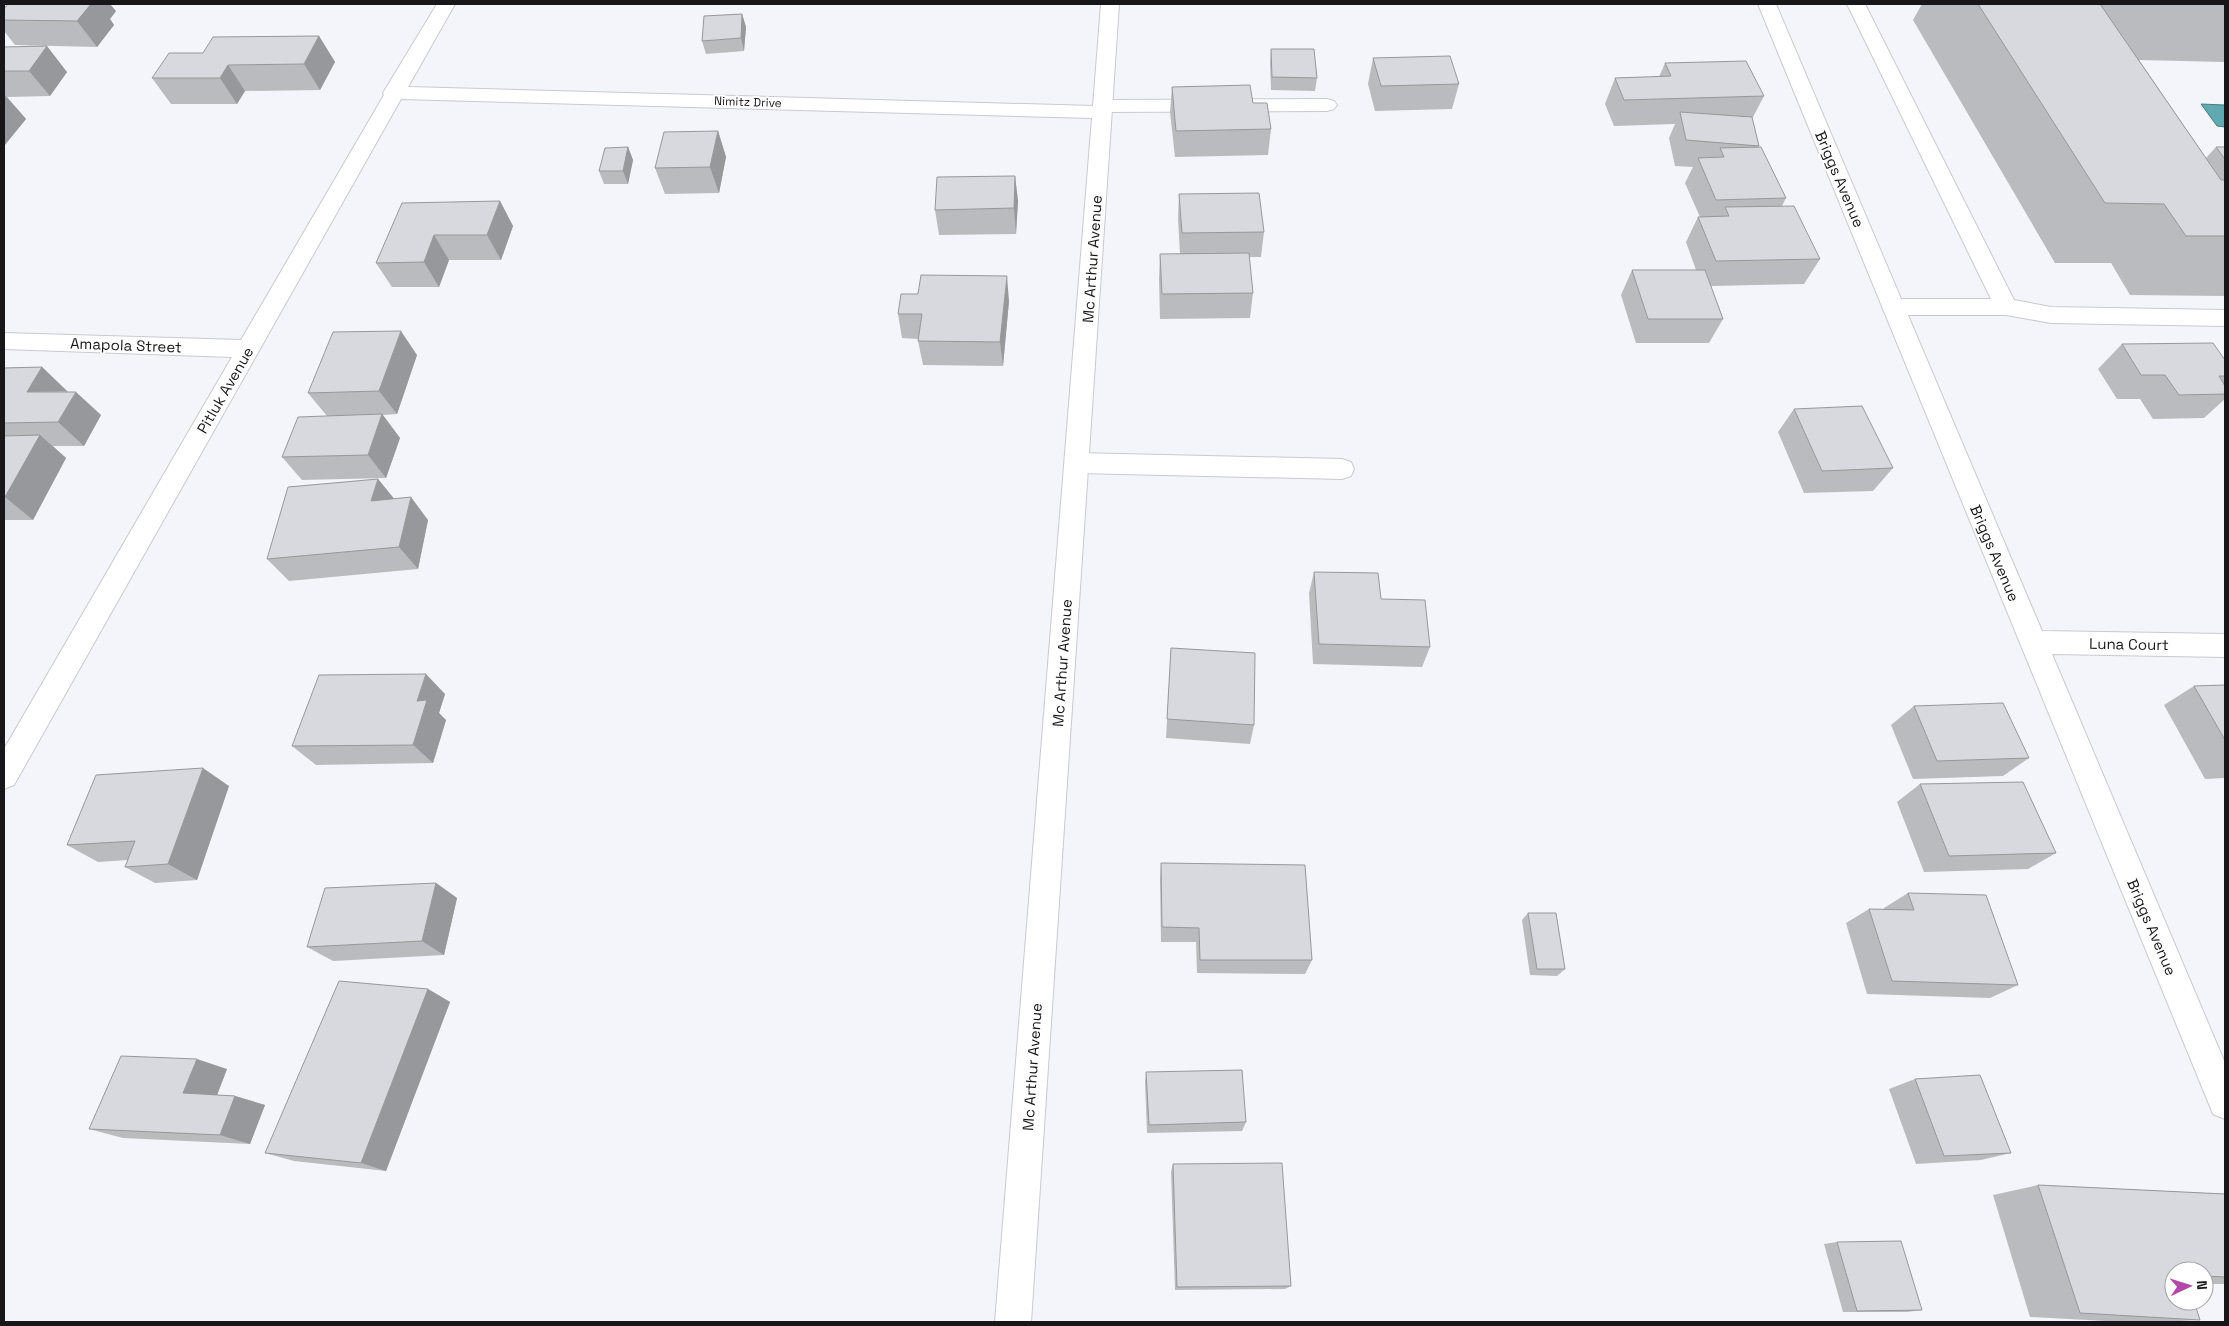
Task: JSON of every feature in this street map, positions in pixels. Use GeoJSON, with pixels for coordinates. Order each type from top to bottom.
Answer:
{"type":"FeatureCollection","features":[{"type":"Feature","properties":{"kind":"street","name":"Pitluk Avenue"},"geometry":{"type":"LineString","coordinates":[[4,776],[393,93],[446,4]]}},
{"type":"Feature","properties":{"kind":"street","name":"Mc Arthur Avenue"},"geometry":{"type":"LineString","coordinates":[[1013,1322],[1110,4]]}},
{"type":"Feature","properties":{"kind":"street","name":"Briggs Avenue"},"geometry":{"type":"LineString","coordinates":[[1767,4],[2225,1102]]}},
{"type":"Feature","properties":{"kind":"street"},"geometry":{"type":"LineString","coordinates":[[1856,4],[2006,307]]}},
{"type":"Feature","properties":{"kind":"street","name":"Nimitz Drive"},"geometry":{"type":"LineString","coordinates":[[393,93],[1103,109],[1327,106]]}},
{"type":"Feature","properties":{"kind":"street"},"geometry":{"type":"LineString","coordinates":[[1893,307],[2006,307],[2051,315],[2225,318]]}},
{"type":"Feature","properties":{"kind":"street","name":"Amapola Street"},"geometry":{"type":"LineString","coordinates":[[4,341],[248,348]]}},
{"type":"Feature","properties":{"kind":"street"},"geometry":{"type":"LineString","coordinates":[[1076,463],[1342,469]]}},
{"type":"Feature","properties":{"kind":"street","name":"Luna Court"},"geometry":{"type":"LineString","coordinates":[[2032,642],[2225,645]]}},
{"type":"Feature","properties":{"kind":"water"},"geometry":{"type":"Polygon","coordinates":[[[2201,104],[2225,105],[2225,127],[2217,126],[2201,104]]]}},
{"type":"Feature","properties":{"kind":"building"},"geometry":{"type":"Polygon","coordinates":[[[8,4],[91,4],[77,21],[4,20],[4,9],[8,4]]]}},
{"type":"Feature","properties":{"kind":"building"},"geometry":{"type":"Polygon","coordinates":[[[1978,4],[2100,4],[2221,180],[2225,180],[2225,236],[2186,236],[2164,204],[2105,203],[1978,4]]]}},
{"type":"Feature","properties":{"kind":"building"},"geometry":{"type":"Polygon","coordinates":[[[742,14],[741,38],[702,41],[704,16],[742,14]]]}},
{"type":"Feature","properties":{"kind":"building"},"geometry":{"type":"Polygon","coordinates":[[[319,36],[304,64],[228,65],[220,78],[152,78],[169,53],[203,53],[213,37],[319,36]]]}},
{"type":"Feature","properties":{"kind":"building"},"geometry":{"type":"Polygon","coordinates":[[[47,46],[29,71],[4,71],[4,47],[47,46]]]}},
{"type":"Feature","properties":{"kind":"building"},"geometry":{"type":"Polygon","coordinates":[[[1271,49],[1314,49],[1317,78],[1272,77],[1271,49]]]}},
{"type":"Feature","properties":{"kind":"building"},"geometry":{"type":"Polygon","coordinates":[[[1450,56],[1459,84],[1381,86],[1373,58],[1450,56]]]}},
{"type":"Feature","properties":{"kind":"building"},"geometry":{"type":"Polygon","coordinates":[[[1746,61],[1764,96],[1624,100],[1615,78],[1671,76],[1665,63],[1746,61]]]}},
{"type":"Feature","properties":{"kind":"building"},"geometry":{"type":"Polygon","coordinates":[[[1250,85],[1253,103],[1267,103],[1271,129],[1176,131],[1172,87],[1250,85]]]}},
{"type":"Feature","properties":{"kind":"building"},"geometry":{"type":"Polygon","coordinates":[[[1680,112],[1752,117],[1759,146],[1686,140],[1680,112]]]}},
{"type":"Feature","properties":{"kind":"building"},"geometry":{"type":"Polygon","coordinates":[[[718,131],[710,167],[655,168],[664,132],[718,131]]]}},
{"type":"Feature","properties":{"kind":"building"},"geometry":{"type":"Polygon","coordinates":[[[628,147],[623,171],[599,171],[605,148],[628,147]]]}},
{"type":"Feature","properties":{"kind":"building"},"geometry":{"type":"Polygon","coordinates":[[[1761,147],[1786,198],[1716,200],[1698,158],[1724,157],[1720,148],[1761,147]]]}},
{"type":"Feature","properties":{"kind":"building"},"geometry":{"type":"Polygon","coordinates":[[[2216,147],[2225,147],[2225,159],[2216,147]]]}},
{"type":"Feature","properties":{"kind":"building"},"geometry":{"type":"Polygon","coordinates":[[[1015,176],[1014,208],[935,210],[937,177],[1015,176]]]}},
{"type":"Feature","properties":{"kind":"building"},"geometry":{"type":"Polygon","coordinates":[[[1259,193],[1264,232],[1182,233],[1179,194],[1259,193]]]}},
{"type":"Feature","properties":{"kind":"building"},"geometry":{"type":"Polygon","coordinates":[[[500,201],[487,235],[434,235],[424,262],[376,263],[402,203],[500,201]]]}},
{"type":"Feature","properties":{"kind":"building"},"geometry":{"type":"Polygon","coordinates":[[[1794,206],[1820,259],[1716,261],[1698,217],[1729,216],[1725,207],[1794,206]]]}},
{"type":"Feature","properties":{"kind":"building"},"geometry":{"type":"Polygon","coordinates":[[[1249,253],[1253,293],[1162,294],[1160,254],[1249,253]]]}},
{"type":"Feature","properties":{"kind":"building"},"geometry":{"type":"Polygon","coordinates":[[[1632,270],[1705,270],[1723,319],[1648,319],[1632,270]]]}},
{"type":"Feature","properties":{"kind":"building"},"geometry":{"type":"Polygon","coordinates":[[[921,275],[1007,276],[1000,342],[918,341],[922,314],[898,314],[901,294],[918,294],[921,275]]]}},
{"type":"Feature","properties":{"kind":"building"},"geometry":{"type":"Polygon","coordinates":[[[401,331],[379,391],[308,393],[333,332],[401,331]]]}},
{"type":"Feature","properties":{"kind":"building"},"geometry":{"type":"Polygon","coordinates":[[[2213,343],[2225,360],[2225,376],[2219,376],[2225,386],[2225,394],[2179,395],[2165,375],[2141,375],[2122,344],[2213,343]]]}},
{"type":"Feature","properties":{"kind":"building"},"geometry":{"type":"Polygon","coordinates":[[[42,367],[27,392],[76,392],[58,422],[4,423],[4,368],[42,367]]]}},
{"type":"Feature","properties":{"kind":"building"},"geometry":{"type":"Polygon","coordinates":[[[1862,406],[1893,468],[1822,471],[1794,409],[1862,406]]]}},
{"type":"Feature","properties":{"kind":"building"},"geometry":{"type":"Polygon","coordinates":[[[382,414],[368,455],[282,457],[298,417],[382,414]]]}},
{"type":"Feature","properties":{"kind":"building"},"geometry":{"type":"Polygon","coordinates":[[[40,435],[5,497],[4,497],[4,436],[40,435]]]}},
{"type":"Feature","properties":{"kind":"building"},"geometry":{"type":"Polygon","coordinates":[[[378,479],[371,501],[411,497],[399,547],[267,559],[288,487],[378,479]]]}},
{"type":"Feature","properties":{"kind":"building"},"geometry":{"type":"Polygon","coordinates":[[[1314,572],[1378,573],[1381,599],[1425,600],[1430,647],[1319,644],[1314,572]]]}},
{"type":"Feature","properties":{"kind":"building"},"geometry":{"type":"Polygon","coordinates":[[[1171,648],[1255,653],[1254,725],[1167,719],[1171,648]]]}},
{"type":"Feature","properties":{"kind":"building"},"geometry":{"type":"Polygon","coordinates":[[[426,674],[417,701],[427,700],[413,745],[292,746],[319,675],[426,674]]]}},
{"type":"Feature","properties":{"kind":"building"},"geometry":{"type":"Polygon","coordinates":[[[2225,685],[2225,740],[2194,686],[2225,685]]]}},
{"type":"Feature","properties":{"kind":"building"},"geometry":{"type":"Polygon","coordinates":[[[2003,703],[2029,758],[1937,761],[1914,706],[2003,703]]]}},
{"type":"Feature","properties":{"kind":"building"},"geometry":{"type":"Polygon","coordinates":[[[203,768],[168,864],[125,867],[135,841],[67,845],[96,775],[203,768]]]}},
{"type":"Feature","properties":{"kind":"building"},"geometry":{"type":"Polygon","coordinates":[[[2023,782],[2056,853],[1949,856],[1920,784],[2023,782]]]}},
{"type":"Feature","properties":{"kind":"building"},"geometry":{"type":"Polygon","coordinates":[[[1161,863],[1305,865],[1312,960],[1200,960],[1199,928],[1162,927],[1161,863]]]}},
{"type":"Feature","properties":{"kind":"building"},"geometry":{"type":"Polygon","coordinates":[[[436,883],[422,941],[307,947],[325,888],[436,883]]]}},
{"type":"Feature","properties":{"kind":"building"},"geometry":{"type":"Polygon","coordinates":[[[1908,893],[1986,895],[2018,985],[1892,981],[1869,909],[1914,910],[1908,893]]]}},
{"type":"Feature","properties":{"kind":"building"},"geometry":{"type":"Polygon","coordinates":[[[1528,913],[1556,913],[1565,969],[1537,969],[1528,913]]]}},
{"type":"Feature","properties":{"kind":"building"},"geometry":{"type":"Polygon","coordinates":[[[339,981],[428,989],[361,1163],[265,1153],[339,981]]]}},
{"type":"Feature","properties":{"kind":"building"},"geometry":{"type":"Polygon","coordinates":[[[121,1056],[197,1059],[183,1093],[235,1096],[220,1135],[89,1129],[121,1056]]]}},
{"type":"Feature","properties":{"kind":"building"},"geometry":{"type":"Polygon","coordinates":[[[1242,1070],[1246,1122],[1149,1125],[1146,1072],[1242,1070]]]}},
{"type":"Feature","properties":{"kind":"building"},"geometry":{"type":"Polygon","coordinates":[[[1980,1075],[2011,1153],[1944,1156],[1915,1079],[1980,1075]]]}},
{"type":"Feature","properties":{"kind":"building"},"geometry":{"type":"Polygon","coordinates":[[[1282,1163],[1291,1286],[1177,1287],[1173,1164],[1282,1163]]]}},
{"type":"Feature","properties":{"kind":"building"},"geometry":{"type":"Polygon","coordinates":[[[2038,1185],[2225,1194],[2225,1277],[2214,1276],[2214,1261],[2164,1261],[2164,1311],[2197,1311],[2200,1320],[2080,1313],[2038,1185]]]}},
{"type":"Feature","properties":{"kind":"building"},"geometry":{"type":"Polygon","coordinates":[[[1901,1241],[1922,1310],[1857,1311],[1837,1242],[1901,1241]]]}}]}
